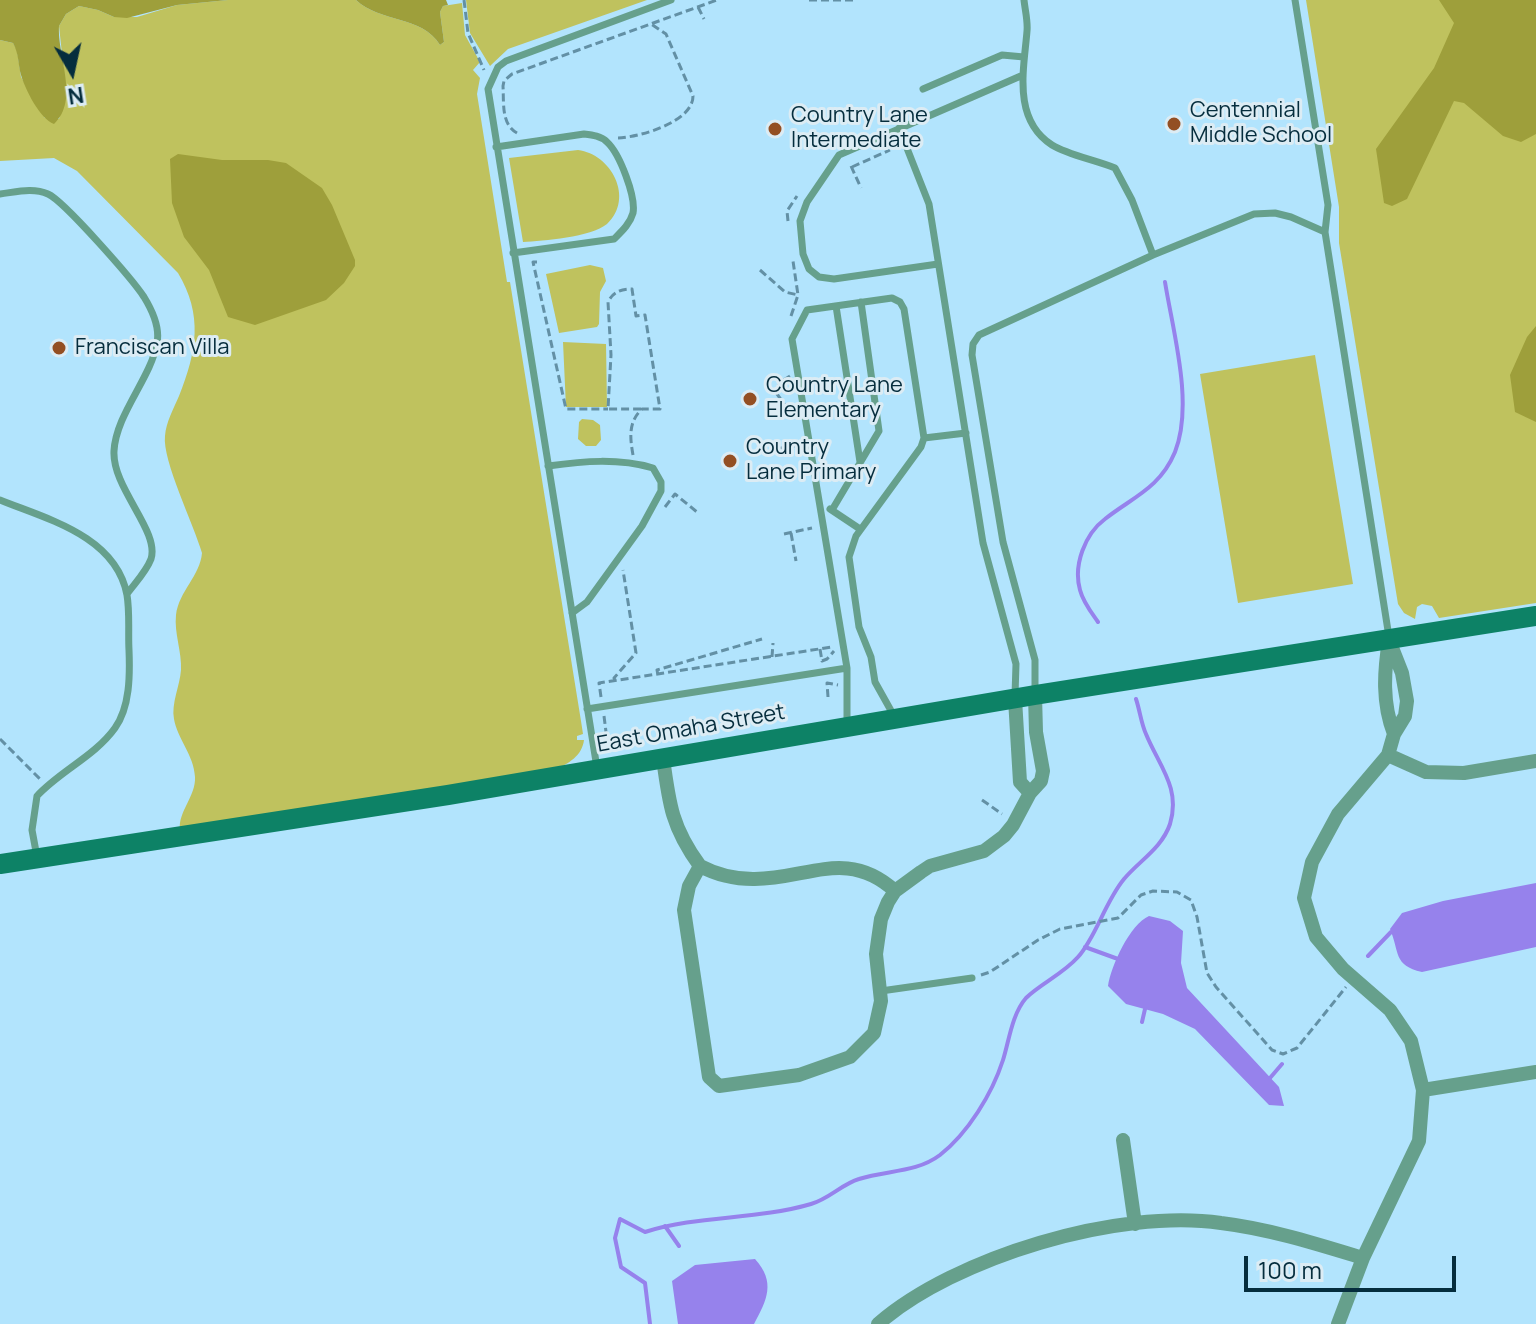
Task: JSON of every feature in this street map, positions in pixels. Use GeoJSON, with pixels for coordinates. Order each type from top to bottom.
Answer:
{"type":"FeatureCollection","features":[{"type":"Feature","properties":{"kind":"main road","name":"East Omaha Street"},"geometry":{"type":"LineString","coordinates":[[0,864],[597,771],[895,718],[1536,616]]}},
{"type":"Feature","properties":{"kind":"street"},"geometry":{"type":"LineString","coordinates":[[1338,1324],[1363,1258],[1419,1141],[1423,1090],[1411,1041],[1390,1010],[1353,978],[1316,937],[1304,898],[1312,862],[1338,814],[1388,755],[1394,734],[1388,720],[1383,676],[1389,640]]}},
{"type":"Feature","properties":{"kind":"street"},"geometry":{"type":"LineString","coordinates":[[700,866],[689,886],[684,910],[709,1077],[719,1086],[799,1075],[850,1057],[874,1033],[881,991],[876,954],[881,919],[895,891],[930,866],[984,851],[995,844],[1013,825],[1030,793],[1041,781],[1035,725],[1025,697]]}},
{"type":"Feature","properties":{"kind":"street"},"geometry":{"type":"LineString","coordinates":[[1025,697],[1020,782],[1030,793]]}},
{"type":"Feature","properties":{"kind":"street"},"geometry":{"type":"LineString","coordinates":[[1388,755],[1426,772],[1464,773],[1536,761]]}},
{"type":"Feature","properties":{"kind":"street"},"geometry":{"type":"LineString","coordinates":[[663,758],[672,818],[685,847],[700,866],[720,876],[756,880],[801,871],[837,868],[864,870],[895,891]]}},
{"type":"Feature","properties":{"kind":"street"},"geometry":{"type":"LineString","coordinates":[[1019,761],[1040,759]]}},
{"type":"Feature","properties":{"kind":"street"},"geometry":{"type":"LineString","coordinates":[[1423,1090],[1536,1072]]}},
{"type":"Feature","properties":{"kind":"street"},"geometry":{"type":"LineString","coordinates":[[1123,1140],[1135,1224]]}},
{"type":"Feature","properties":{"kind":"street"},"geometry":{"type":"LineString","coordinates":[[878,1324],[923,1293],[981,1262],[1047,1241],[1163,1220],[1220,1222],[1298,1238],[1363,1258]]}},
{"type":"Feature","properties":{"kind":"lane"},"geometry":{"type":"LineString","coordinates":[[597,771],[488,89],[498,67],[516,57],[671,0]]}},
{"type":"Feature","properties":{"kind":"lane"},"geometry":{"type":"LineString","coordinates":[[1024,0],[1027,27],[1023,75],[1026,110],[1050,144],[1115,168],[1132,200],[1153,255]]}},
{"type":"Feature","properties":{"kind":"lane"},"geometry":{"type":"LineString","coordinates":[[1295,0],[1328,205],[1325,232],[1389,640]]}},
{"type":"Feature","properties":{"kind":"lane"},"geometry":{"type":"LineString","coordinates":[[923,89],[1002,55],[1024,57]]}},
{"type":"Feature","properties":{"kind":"lane"},"geometry":{"type":"LineString","coordinates":[[938,264],[825,279],[809,269],[803,254],[801,212],[839,155],[1023,75]]}},
{"type":"Feature","properties":{"kind":"lane"},"geometry":{"type":"LineString","coordinates":[[899,128],[929,204],[983,543],[1025,697]]}},
{"type":"Feature","properties":{"kind":"lane"},"geometry":{"type":"LineString","coordinates":[[496,147],[595,135],[612,147],[630,186],[633,201],[632,215],[614,239],[513,253]]}},
{"type":"Feature","properties":{"kind":"lane"},"geometry":{"type":"LineString","coordinates":[[0,194],[34,190],[60,201],[143,296],[155,320],[157,346],[118,431],[114,452],[124,490],[152,545],[150,560],[127,594]]}},
{"type":"Feature","properties":{"kind":"lane"},"geometry":{"type":"LineString","coordinates":[[1025,697],[1035,660],[1003,542],[972,355],[973,344],[979,335],[990,329],[1153,255],[1254,214],[1275,213],[1291,217],[1325,232]]}},
{"type":"Feature","properties":{"kind":"lane"},"geometry":{"type":"LineString","coordinates":[[847,726],[847,668],[792,339],[807,310],[892,298],[900,302],[904,309],[924,438],[921,447],[860,529],[852,542],[849,557],[859,627],[871,657],[875,682],[895,718]]}},
{"type":"Feature","properties":{"kind":"lane"},"geometry":{"type":"LineString","coordinates":[[832,510],[879,431],[861,302]]}},
{"type":"Feature","properties":{"kind":"lane"},"geometry":{"type":"LineString","coordinates":[[836,306],[860,462]]}},
{"type":"Feature","properties":{"kind":"lane"},"geometry":{"type":"LineString","coordinates":[[924,438],[966,433]]}},
{"type":"Feature","properties":{"kind":"lane"},"geometry":{"type":"LineString","coordinates":[[548,466],[594,460],[635,463],[653,468],[661,482],[661,491],[642,526],[587,602],[572,613]]}},
{"type":"Feature","properties":{"kind":"lane"},"geometry":{"type":"LineString","coordinates":[[0,500],[88,539],[104,552],[118,571],[127,594],[130,670],[127,696],[118,725],[105,740],[37,796],[32,830],[37,859]]}},
{"type":"Feature","properties":{"kind":"lane"},"geometry":{"type":"LineString","coordinates":[[821,503],[860,529]]}},
{"type":"Feature","properties":{"kind":"lane"},"geometry":{"type":"LineString","coordinates":[[829,561],[849,557]]}},
{"type":"Feature","properties":{"kind":"lane"},"geometry":{"type":"LineString","coordinates":[[587,709],[847,668]]}},
{"type":"Feature","properties":{"kind":"lane"},"geometry":{"type":"LineString","coordinates":[[881,991],[972,978]]}},
{"type":"Feature","properties":{"kind":"path"},"geometry":{"type":"LineString","coordinates":[[464,0],[468,33],[484,69]]}},
{"type":"Feature","properties":{"kind":"path"},"geometry":{"type":"LineString","coordinates":[[809,0],[854,0]]}},
{"type":"Feature","properties":{"kind":"path"},"geometry":{"type":"LineString","coordinates":[[698,7],[704,19]]}},
{"type":"Feature","properties":{"kind":"path"},"geometry":{"type":"LineString","coordinates":[[618,138],[637,137],[682,117],[693,106],[693,96],[666,34],[651,24]]}},
{"type":"Feature","properties":{"kind":"path"},"geometry":{"type":"LineString","coordinates":[[852,167],[890,150]]}},
{"type":"Feature","properties":{"kind":"path"},"geometry":{"type":"LineString","coordinates":[[845,161],[852,167],[861,188]]}},
{"type":"Feature","properties":{"kind":"path"},"geometry":{"type":"LineString","coordinates":[[533,262],[566,409],[608,409],[660,409],[645,315],[636,316],[632,289],[618,291],[608,302],[611,355],[608,409]]}},
{"type":"Feature","properties":{"kind":"path"},"geometry":{"type":"LineString","coordinates":[[760,270],[785,292],[798,295]]}},
{"type":"Feature","properties":{"kind":"path"},"geometry":{"type":"LineString","coordinates":[[525,276],[536,275]]}},
{"type":"Feature","properties":{"kind":"path"},"geometry":{"type":"LineString","coordinates":[[635,463],[630,431],[642,409]]}},
{"type":"Feature","properties":{"kind":"path"},"geometry":{"type":"LineString","coordinates":[[775,449],[802,444]]}},
{"type":"Feature","properties":{"kind":"path"},"geometry":{"type":"LineString","coordinates":[[658,519],[675,494],[697,512]]}},
{"type":"Feature","properties":{"kind":"path"},"geometry":{"type":"LineString","coordinates":[[784,534],[816,528]]}},
{"type":"Feature","properties":{"kind":"path"},"geometry":{"type":"LineString","coordinates":[[791,533],[796,561]]}},
{"type":"Feature","properties":{"kind":"path"},"geometry":{"type":"LineString","coordinates":[[615,681],[614,678],[636,653],[623,568]]}},
{"type":"Feature","properties":{"kind":"path"},"geometry":{"type":"LineString","coordinates":[[658,675],[657,670],[762,639]]}},
{"type":"Feature","properties":{"kind":"path"},"geometry":{"type":"LineString","coordinates":[[772,657],[773,643]]}},
{"type":"Feature","properties":{"kind":"path"},"geometry":{"type":"LineString","coordinates":[[820,649],[822,661],[832,655],[833,647]]}},
{"type":"Feature","properties":{"kind":"path"},"geometry":{"type":"LineString","coordinates":[[828,697],[827,683],[833,682],[842,690]]}},
{"type":"Feature","properties":{"kind":"path"},"geometry":{"type":"LineString","coordinates":[[0,739],[46,786]]}},
{"type":"Feature","properties":{"kind":"path"},"geometry":{"type":"LineString","coordinates":[[982,800],[1013,825]]}},
{"type":"Feature","properties":{"kind":"path"},"geometry":{"type":"LineString","coordinates":[[972,978],[990,972],[1038,940],[1077,924],[1118,918],[1141,895],[1153,891],[1177,892],[1191,900],[1207,973],[1272,1050],[1283,1054],[1297,1048],[1353,978]]}},
{"type":"Feature","properties":{"kind":"shaded area"},"geometry":{"type":"Polygon","coordinates":[[[0,0],[228,0],[177,5],[127,18],[79,6],[66,14],[59,26],[66,77],[65,103],[62,114],[54,124],[38,110],[30,95],[13,43],[0,40],[0,0]]]}},
{"type":"Feature","properties":{"kind":"shaded area"},"geometry":{"type":"Polygon","coordinates":[[[228,0],[356,0],[377,13],[423,29],[440,45],[444,42],[440,12],[443,6],[462,3],[465,35],[480,62],[473,70],[480,78],[477,94],[581,721],[583,734],[577,736],[577,740],[584,740],[578,755],[555,770],[180,829],[195,777],[192,761],[174,719],[181,670],[176,615],[181,598],[198,569],[202,553],[173,476],[165,436],[190,364],[195,333],[191,304],[178,273],[77,171],[54,158],[0,161],[0,40],[13,43],[21,77],[45,118],[59,119],[66,91],[59,26],[66,14],[79,6],[114,17],[137,17],[177,5],[228,0]]]}},
{"type":"Feature","properties":{"kind":"shaded area"},"geometry":{"type":"Polygon","coordinates":[[[356,0],[446,0],[448,5],[443,6],[440,12],[444,42],[440,45],[423,29],[377,13],[356,0]]]}},
{"type":"Feature","properties":{"kind":"shaded area"},"geometry":{"type":"Polygon","coordinates":[[[466,0],[647,0],[508,49],[490,66],[470,33],[466,0]]]}},
{"type":"Feature","properties":{"kind":"shaded area"},"geometry":{"type":"Polygon","coordinates":[[[1306,0],[1536,0],[1536,603],[1439,618],[1432,606],[1422,604],[1417,607],[1415,619],[1404,613],[1398,604],[1339,243],[1339,207],[1306,0]]]}},
{"type":"Feature","properties":{"kind":"shaded area"},"geometry":{"type":"Polygon","coordinates":[[[1439,0],[1536,0],[1536,134],[1521,142],[1503,136],[1464,103],[1454,101],[1407,199],[1392,206],[1384,203],[1376,149],[1434,68],[1454,23],[1439,0]]]}},
{"type":"Feature","properties":{"kind":"shaded area"},"geometry":{"type":"Polygon","coordinates":[[[578,150],[590,153],[609,168],[619,190],[615,214],[607,224],[590,232],[523,242],[509,158],[578,150]]]}},
{"type":"Feature","properties":{"kind":"shaded area"},"geometry":{"type":"Polygon","coordinates":[[[178,154],[286,163],[322,188],[355,260],[355,266],[344,283],[326,300],[255,325],[228,317],[209,270],[184,237],[172,203],[170,159],[178,154]]]}},
{"type":"Feature","properties":{"kind":"shaded area"},"geometry":{"type":"Polygon","coordinates":[[[590,265],[603,268],[606,281],[600,292],[599,324],[597,327],[559,333],[546,274],[590,265]]]}},
{"type":"Feature","properties":{"kind":"shaded area"},"geometry":{"type":"Polygon","coordinates":[[[1536,326],[1536,422],[1515,412],[1510,375],[1527,337],[1536,326]]]}},
{"type":"Feature","properties":{"kind":"shaded area"},"geometry":{"type":"Polygon","coordinates":[[[563,342],[606,344],[607,407],[566,407],[563,342]]]}},
{"type":"Feature","properties":{"kind":"shaded area"},"geometry":{"type":"Polygon","coordinates":[[[1315,355],[1353,584],[1238,603],[1200,374],[1315,355]]]}},
{"type":"Feature","properties":{"kind":"shaded area"},"geometry":{"type":"Polygon","coordinates":[[[582,419],[593,420],[600,425],[601,440],[596,446],[586,446],[578,439],[582,419]]]}},
{"type":"Feature","properties":{"kind":"shaded area"},"geometry":{"type":"Polygon","coordinates":[[[1536,883],[1536,947],[1422,972],[1406,966],[1399,957],[1390,929],[1402,913],[1443,901],[1536,883]]]}},
{"type":"Feature","properties":{"kind":"shaded area"},"geometry":{"type":"Polygon","coordinates":[[[1149,916],[1170,921],[1183,931],[1181,963],[1187,988],[1279,1087],[1284,1106],[1269,1105],[1195,1029],[1163,1014],[1126,1004],[1108,986],[1122,946],[1142,920],[1149,916]]]}},
{"type":"Feature","properties":{"kind":"shaded area"},"geometry":{"type":"Polygon","coordinates":[[[755,1259],[766,1275],[767,1291],[754,1324],[678,1324],[672,1281],[695,1265],[755,1259]]]}},
{"type":"Feature","properties":{"kind":"waterway"},"geometry":{"type":"LineString","coordinates":[[1098,622],[1085,603],[1078,580],[1086,541],[1098,525],[1162,475],[1175,452],[1180,433],[1183,412],[1180,368],[1165,282]]}},
{"type":"Feature","properties":{"kind":"waterway"},"geometry":{"type":"LineString","coordinates":[[650,1324],[645,1283],[621,1267],[615,1238],[620,1219],[645,1232],[811,1204],[859,1179],[931,1161],[950,1146],[969,1124],[986,1099],[998,1073],[1021,1004],[1078,957],[1117,888],[1156,847],[1170,824],[1173,811],[1171,788],[1144,730],[1136,699]]}},
{"type":"Feature","properties":{"kind":"waterway"},"geometry":{"type":"LineString","coordinates":[[1368,956],[1391,932]]}},
{"type":"Feature","properties":{"kind":"waterway"},"geometry":{"type":"LineString","coordinates":[[1085,947],[1118,959]]}},
{"type":"Feature","properties":{"kind":"waterway"},"geometry":{"type":"LineString","coordinates":[[1142,1022],[1145,1009]]}},
{"type":"Feature","properties":{"kind":"waterway"},"geometry":{"type":"LineString","coordinates":[[1270,1078],[1282,1064]]}},
{"type":"Feature","properties":{"kind":"waterway"},"geometry":{"type":"LineString","coordinates":[[665,1226],[679,1246]]}},
{"type":"Feature","properties":{"kind":"place","name":"Centennial Middle School"},"geometry":{"type":"Point","coordinates":[1174,124]}},
{"type":"Feature","properties":{"kind":"place","name":"Country Lane Intermediate"},"geometry":{"type":"Point","coordinates":[775,129]}},
{"type":"Feature","properties":{"kind":"place","name":"Franciscan Villa"},"geometry":{"type":"Point","coordinates":[59,348]}},
{"type":"Feature","properties":{"kind":"place","name":"Country Lane Elementary"},"geometry":{"type":"Point","coordinates":[750,399]}},
{"type":"Feature","properties":{"kind":"place","name":"Country Lane Primary"},"geometry":{"type":"Point","coordinates":[730,461]}}]}
